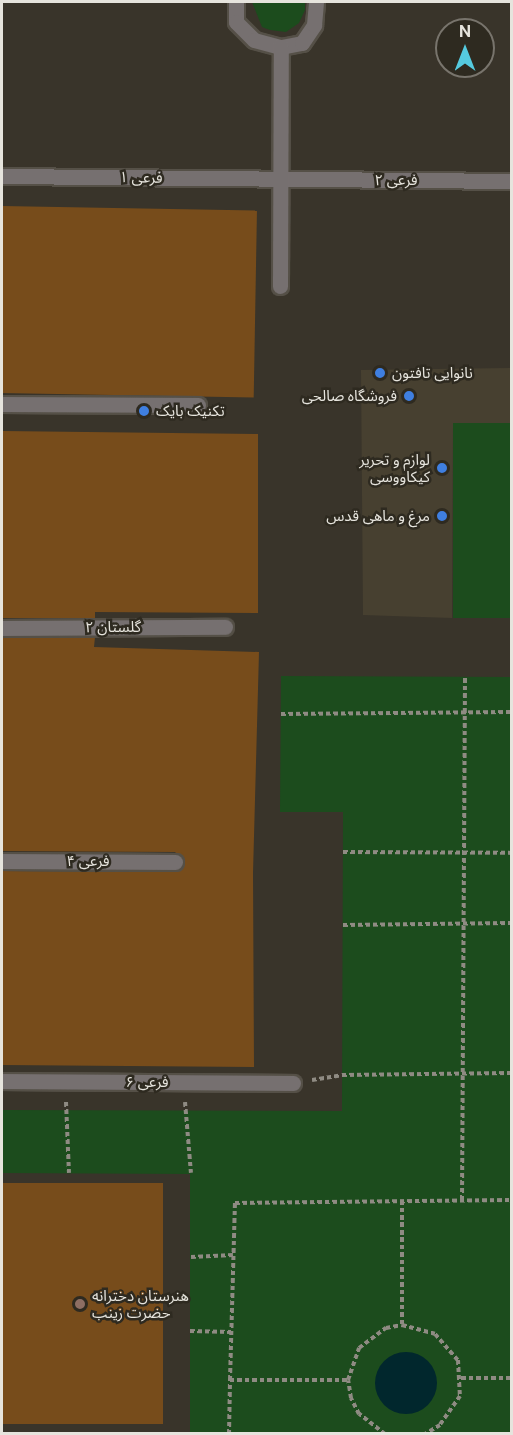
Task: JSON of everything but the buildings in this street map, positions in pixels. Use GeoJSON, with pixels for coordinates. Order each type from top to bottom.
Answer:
{"type":"FeatureCollection","features":[{"type":"Feature","properties":{"kind":"street"},"geometry":{"type":"LineString","coordinates":[[236,2],[236,22],[254,40],[281,47],[302,43],[314,25],[316,2]]}},
{"type":"Feature","properties":{"kind":"street"},"geometry":{"type":"LineString","coordinates":[[280,286],[281,47]]}},
{"type":"Feature","properties":{"kind":"street","name":"فرعی ۱"},"geometry":{"type":"LineString","coordinates":[[2,176],[281,179]]}},
{"type":"Feature","properties":{"kind":"street","name":"فرعی ۲"},"geometry":{"type":"LineString","coordinates":[[281,179],[512,181]]}},
{"type":"Feature","properties":{"kind":"street"},"geometry":{"type":"LineString","coordinates":[[2,404],[198,405]]}},
{"type":"Feature","properties":{"kind":"street","name":"گلستان ۲"},"geometry":{"type":"LineString","coordinates":[[2,628],[225,627]]}},
{"type":"Feature","properties":{"kind":"street","name":"فرعی ۴"},"geometry":{"type":"LineString","coordinates":[[2,861],[175,862]]}},
{"type":"Feature","properties":{"kind":"street","name":"فرعی ۶"},"geometry":{"type":"LineString","coordinates":[[2,1081],[293,1083]]}},
{"type":"Feature","properties":{"kind":"path"},"geometry":{"type":"LineString","coordinates":[[462,1200],[465,676]]}},
{"type":"Feature","properties":{"kind":"path"},"geometry":{"type":"LineString","coordinates":[[281,714],[512,712]]}},
{"type":"Feature","properties":{"kind":"path"},"geometry":{"type":"LineString","coordinates":[[343,852],[512,853]]}},
{"type":"Feature","properties":{"kind":"path"},"geometry":{"type":"LineString","coordinates":[[343,925],[512,923]]}},
{"type":"Feature","properties":{"kind":"path"},"geometry":{"type":"LineString","coordinates":[[293,1083],[342,1075],[512,1073]]}},
{"type":"Feature","properties":{"kind":"path"},"geometry":{"type":"LineString","coordinates":[[66,1082],[69,1173]]}},
{"type":"Feature","properties":{"kind":"path"},"geometry":{"type":"LineString","coordinates":[[184,1082],[190,1173]]}},
{"type":"Feature","properties":{"kind":"path"},"geometry":{"type":"LineString","coordinates":[[402,1200],[402,1325]]}},
{"type":"Feature","properties":{"kind":"path"},"geometry":{"type":"LineString","coordinates":[[230,1434],[234,1203],[512,1200]]}},
{"type":"Feature","properties":{"kind":"path"},"geometry":{"type":"LineString","coordinates":[[190,1257],[233,1255]]}},
{"type":"Feature","properties":{"kind":"path"},"geometry":{"type":"LineString","coordinates":[[386,1434],[359,1414],[348,1380],[359,1348],[386,1328],[402,1325],[419,1327],[442,1340],[458,1360],[461,1377],[460,1395],[452,1412],[425,1434]]}},
{"type":"Feature","properties":{"kind":"path"},"geometry":{"type":"LineString","coordinates":[[190,1331],[231,1332]]}},
{"type":"Feature","properties":{"kind":"path"},"geometry":{"type":"LineString","coordinates":[[461,1377],[512,1377]]}},
{"type":"Feature","properties":{"kind":"path"},"geometry":{"type":"LineString","coordinates":[[230,1380],[348,1380]]}},
{"type":"Feature","properties":{"kind":"shaded area"},"geometry":{"type":"Polygon","coordinates":[[[511,368],[511,423],[453,423],[452,618],[363,615],[361,370],[511,368]]]}},
{"type":"Feature","properties":{"kind":"green space"},"geometry":{"type":"Polygon","coordinates":[[[252,2],[305,2],[305,10],[299,23],[286,32],[270,30],[262,27],[252,2]]]}},
{"type":"Feature","properties":{"kind":"green space"},"geometry":{"type":"Polygon","coordinates":[[[453,423],[511,423],[511,618],[453,618],[453,423]]]}},
{"type":"Feature","properties":{"kind":"green space"},"geometry":{"type":"Polygon","coordinates":[[[281,676],[511,677],[511,1433],[190,1433],[190,1174],[2,1173],[2,1110],[342,1111],[343,812],[280,812],[281,676]]]}},
{"type":"Feature","properties":{"kind":"water"},"geometry":{"type":"Polygon","coordinates":[[[400,1352],[412,1352],[428,1361],[435,1371],[437,1383],[435,1395],[428,1405],[412,1414],[400,1414],[389,1409],[380,1400],[375,1389],[375,1377],[380,1366],[389,1357],[400,1352]]]}},
{"type":"Feature","properties":{"kind":"place","name":"نانوایی تافتون"},"geometry":{"type":"Point","coordinates":[380,373]}},
{"type":"Feature","properties":{"kind":"place","name":"فروشگاه صالحی"},"geometry":{"type":"Point","coordinates":[409,396]}},
{"type":"Feature","properties":{"kind":"place","name":"تکنیک بایک"},"geometry":{"type":"Point","coordinates":[144,411]}},
{"type":"Feature","properties":{"kind":"place","name":"لوازم و تحریر کیکاووسی"},"geometry":{"type":"Point","coordinates":[442,468]}},
{"type":"Feature","properties":{"kind":"place","name":"مرغ و ماهی قدس"},"geometry":{"type":"Point","coordinates":[442,516]}},
{"type":"Feature","properties":{"kind":"place","name":"هنرستان دخترانه حضرت زینب"},"geometry":{"type":"Point","coordinates":[80,1304]}}]}
